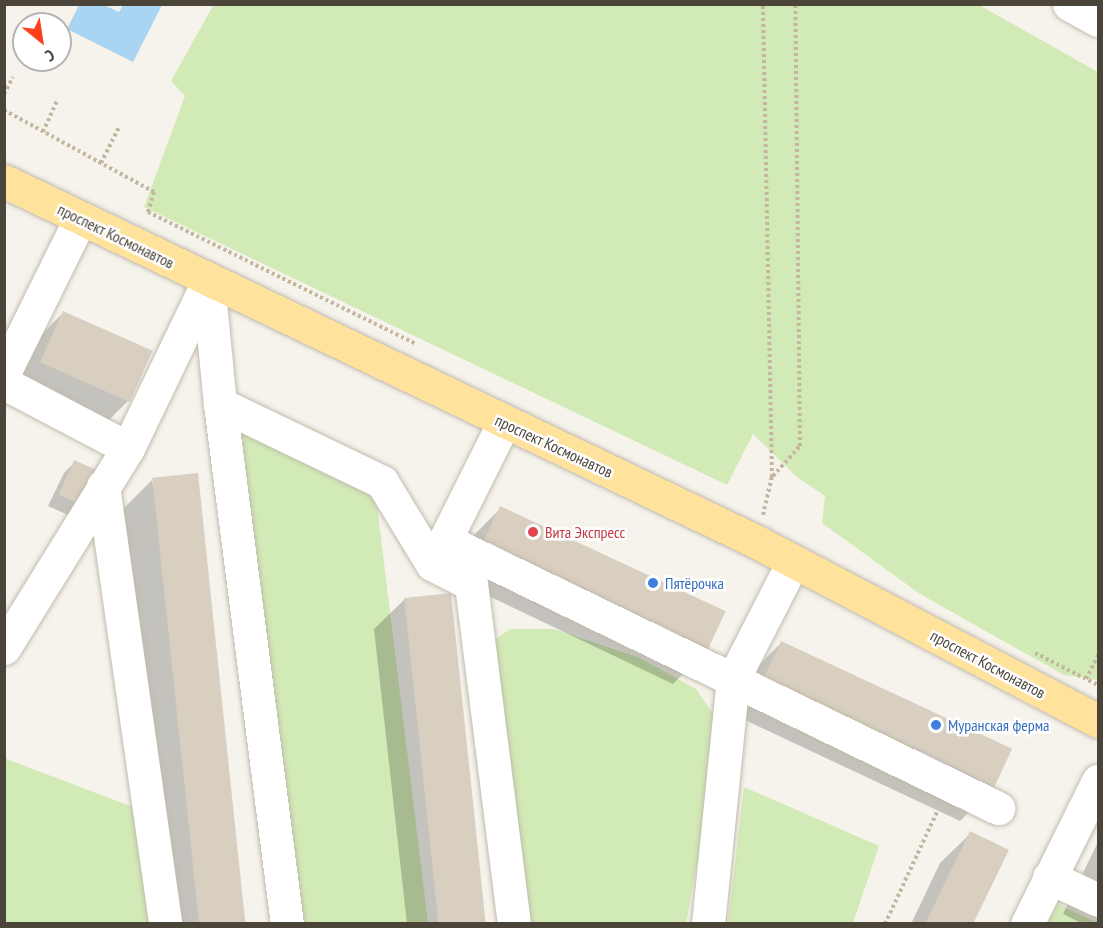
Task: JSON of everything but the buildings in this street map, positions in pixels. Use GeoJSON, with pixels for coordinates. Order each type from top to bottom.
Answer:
{"type":"FeatureCollection","features":[{"type":"Feature","properties":{"kind":"main road","name":"проспект Космонавтов"},"geometry":{"type":"LineString","coordinates":[[4,180],[208,282],[504,422],[764,525],[793,562],[1098,721]]}},
{"type":"Feature","properties":{"kind":"street"},"geometry":{"type":"LineString","coordinates":[[1069,4],[1098,20]]}},
{"type":"Feature","properties":{"kind":"street"},"geometry":{"type":"LineString","coordinates":[[4,373],[80,219]]}},
{"type":"Feature","properties":{"kind":"street"},"geometry":{"type":"LineString","coordinates":[[208,282],[220,404],[287,924]]}},
{"type":"Feature","properties":{"kind":"street"},"geometry":{"type":"LineString","coordinates":[[4,648],[128,448],[208,282]]}},
{"type":"Feature","properties":{"kind":"street"},"geometry":{"type":"LineString","coordinates":[[4,383],[128,448]]}},
{"type":"Feature","properties":{"kind":"street"},"geometry":{"type":"LineString","coordinates":[[220,404],[382,482],[432,564],[471,584],[514,924]]}},
{"type":"Feature","properties":{"kind":"street"},"geometry":{"type":"LineString","coordinates":[[504,422],[445,540],[998,808]]}},
{"type":"Feature","properties":{"kind":"street"},"geometry":{"type":"LineString","coordinates":[[103,486],[165,924]]}},
{"type":"Feature","properties":{"kind":"street"},"geometry":{"type":"LineString","coordinates":[[708,924],[733,680],[793,562]]}},
{"type":"Feature","properties":{"kind":"street"},"geometry":{"type":"LineString","coordinates":[[1027,924],[1098,781]]}},
{"type":"Feature","properties":{"kind":"street"},"geometry":{"type":"LineString","coordinates":[[1049,877],[1098,900]]}},
{"type":"Feature","properties":{"kind":"path"},"geometry":{"type":"LineString","coordinates":[[763,4],[772,477],[764,525]]}},
{"type":"Feature","properties":{"kind":"path"},"geometry":{"type":"LineString","coordinates":[[772,477],[800,446],[795,4]]}},
{"type":"Feature","properties":{"kind":"path"},"geometry":{"type":"LineString","coordinates":[[4,94],[13,77]]}},
{"type":"Feature","properties":{"kind":"path"},"geometry":{"type":"LineString","coordinates":[[43,132],[58,99]]}},
{"type":"Feature","properties":{"kind":"path"},"geometry":{"type":"LineString","coordinates":[[4,110],[153,192],[148,212],[423,348]]}},
{"type":"Feature","properties":{"kind":"path"},"geometry":{"type":"LineString","coordinates":[[101,163],[119,127]]}},
{"type":"Feature","properties":{"kind":"path"},"geometry":{"type":"LineString","coordinates":[[752,509],[764,525]]}},
{"type":"Feature","properties":{"kind":"path"},"geometry":{"type":"LineString","coordinates":[[1023,647],[1098,686]]}},
{"type":"Feature","properties":{"kind":"path"},"geometry":{"type":"LineString","coordinates":[[1086,679],[1098,655]]}},
{"type":"Feature","properties":{"kind":"path"},"geometry":{"type":"LineString","coordinates":[[885,924],[949,784]]}},
{"type":"Feature","properties":{"kind":"green space"},"geometry":{"type":"Polygon","coordinates":[[[214,4],[979,5],[1098,72],[1098,680],[1064,675],[920,594],[822,523],[825,496],[797,477],[753,434],[727,485],[144,207],[185,96],[171,81],[214,4]]]}},
{"type":"Feature","properties":{"kind":"green space"},"geometry":{"type":"Polygon","coordinates":[[[227,417],[375,489],[428,923],[297,923],[227,417]]]}},
{"type":"Feature","properties":{"kind":"green space"},"geometry":{"type":"Polygon","coordinates":[[[510,629],[554,629],[640,658],[696,689],[715,717],[711,788],[686,923],[521,923],[493,641],[510,629]]]}},
{"type":"Feature","properties":{"kind":"green space"},"geometry":{"type":"Polygon","coordinates":[[[4,758],[138,809],[156,923],[5,923],[4,758]]]}},
{"type":"Feature","properties":{"kind":"green space"},"geometry":{"type":"Polygon","coordinates":[[[744,787],[879,846],[853,923],[728,923],[744,787]]]}},
{"type":"Feature","properties":{"kind":"green space"},"geometry":{"type":"Polygon","coordinates":[[[1058,904],[1098,923],[1048,923],[1058,904]]]}},
{"type":"Feature","properties":{"kind":"water"},"geometry":{"type":"Polygon","coordinates":[[[79,5],[104,5],[119,12],[123,5],[162,5],[133,62],[72,32],[72,19],[79,5]]]}},
{"type":"Feature","properties":{"kind":"place","name":"Вита Экспресс"},"geometry":{"type":"Point","coordinates":[533,532]}},
{"type":"Feature","properties":{"kind":"place","name":"Пятёрочка"},"geometry":{"type":"Point","coordinates":[653,583]}},
{"type":"Feature","properties":{"kind":"place","name":"Муранская ферма"},"geometry":{"type":"Point","coordinates":[936,725]}}]}
